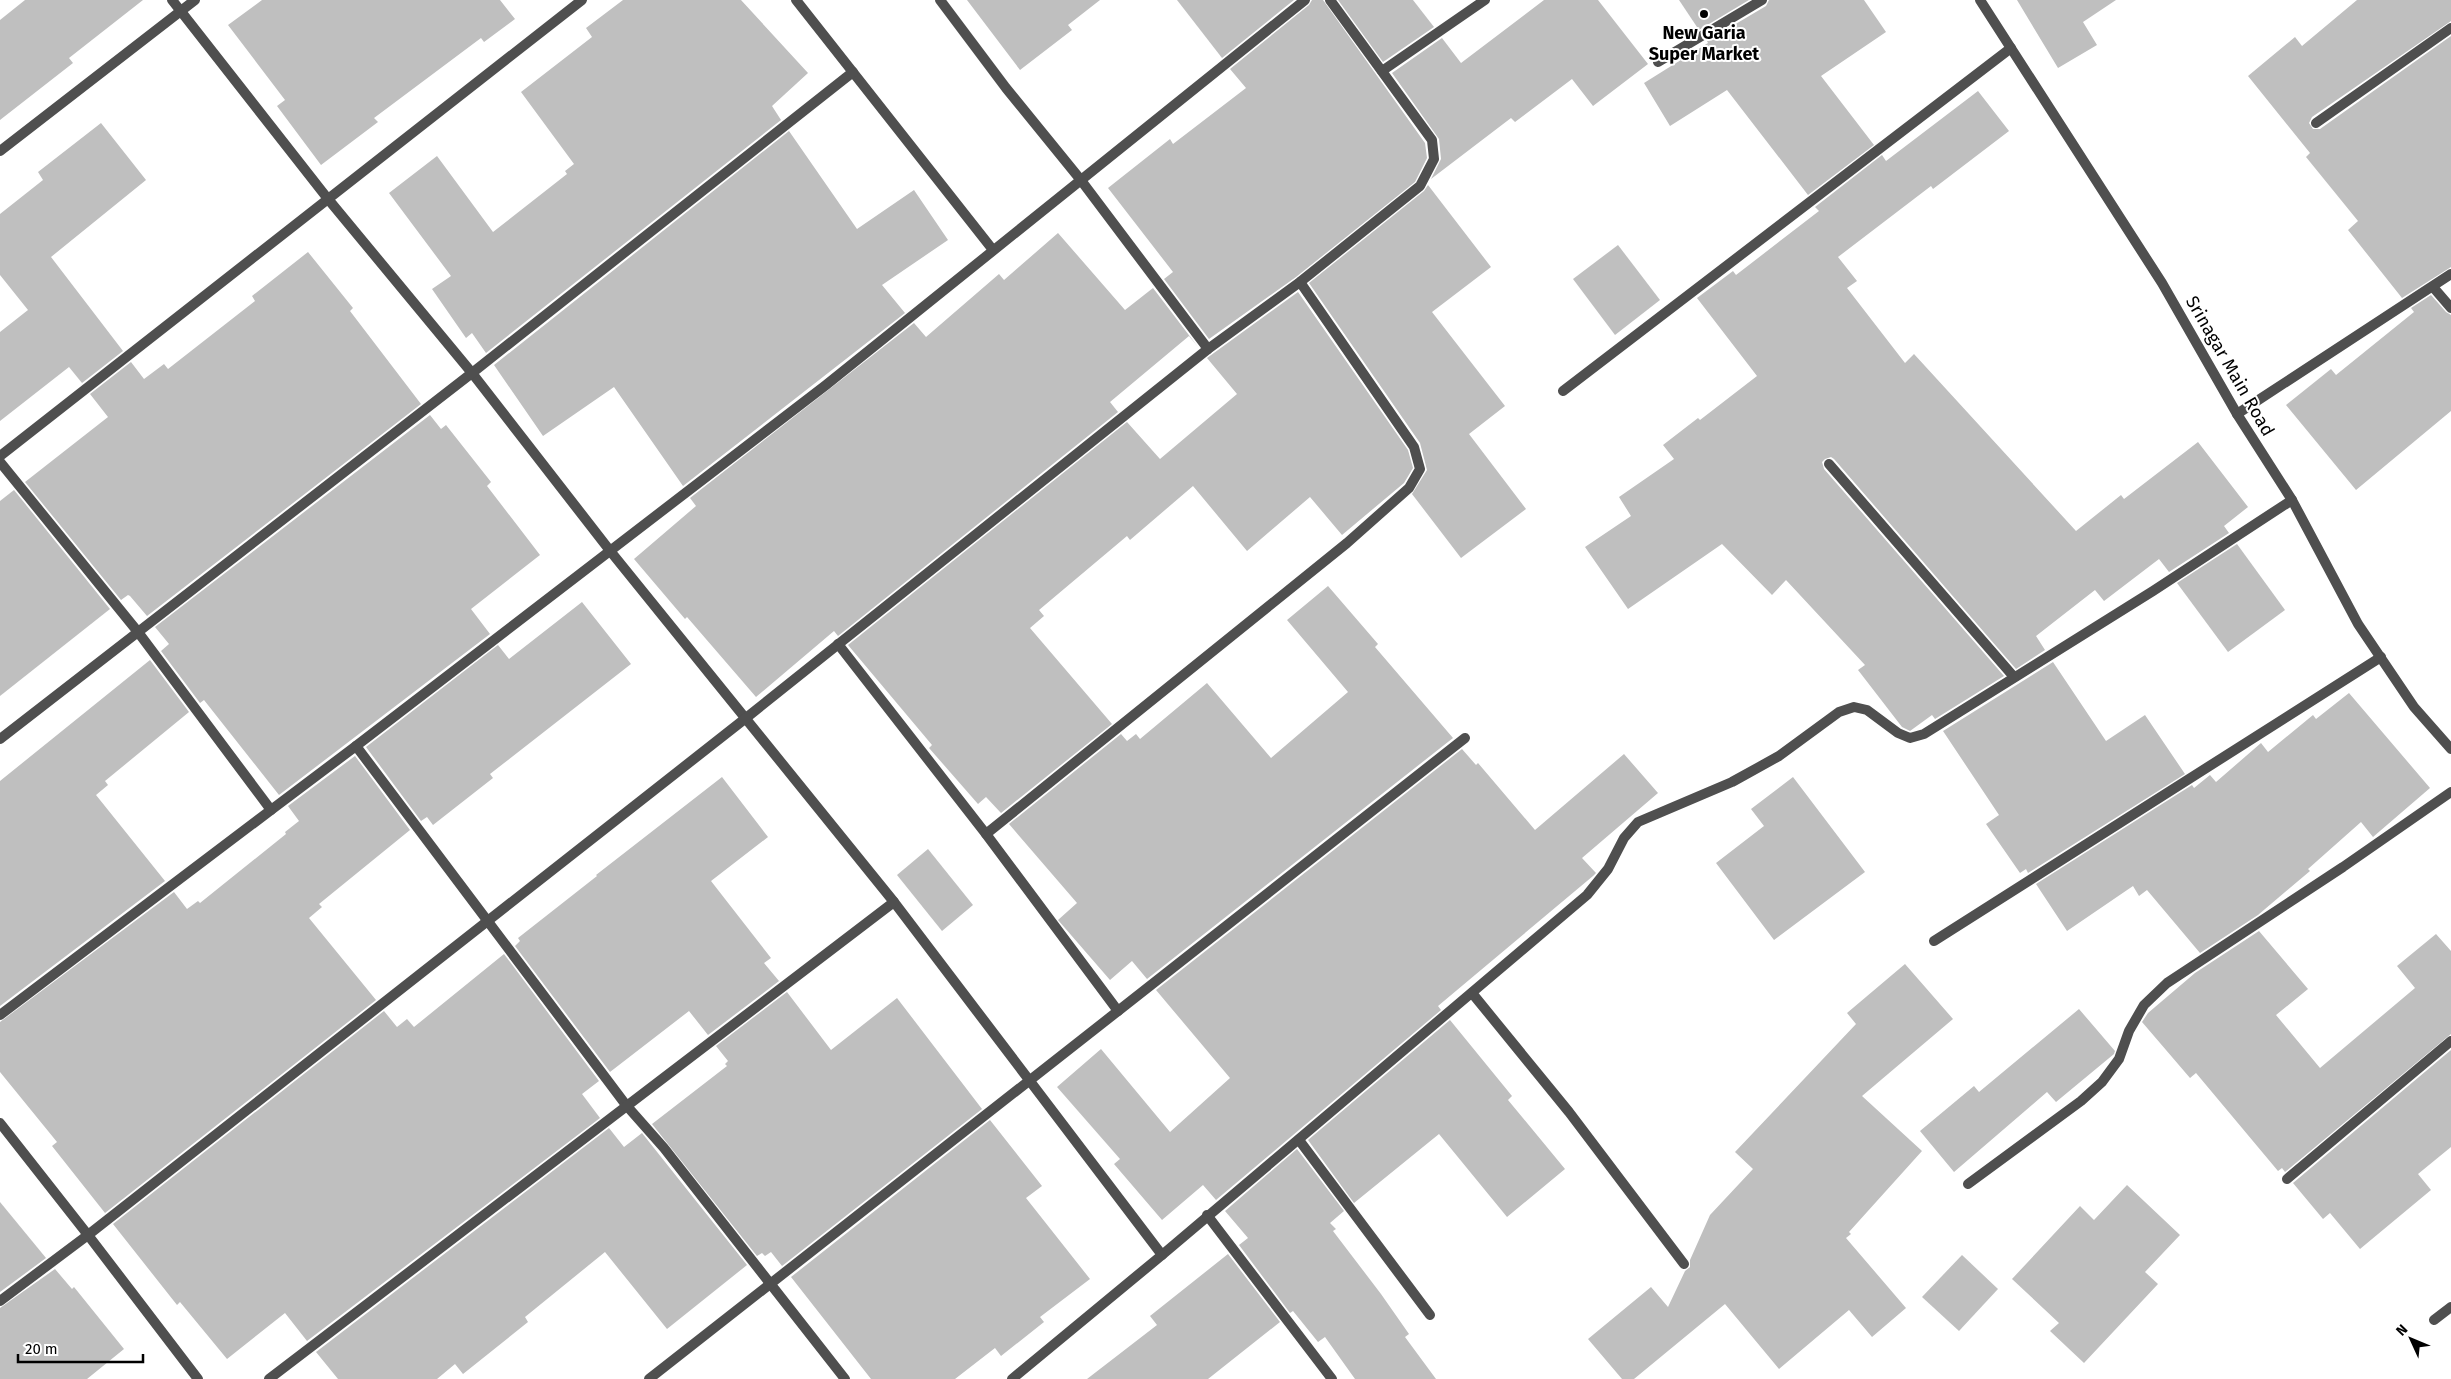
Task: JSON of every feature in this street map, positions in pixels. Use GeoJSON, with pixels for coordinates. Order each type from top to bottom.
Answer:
{"type":"FeatureCollection","features":[{"type":"Feature","properties":{"kind":"street"},"geometry":{"type":"LineString","coordinates":[[172,0],[328,199],[472,374],[611,552],[894,902],[1162,1255]]}},
{"type":"Feature","properties":{"kind":"street"},"geometry":{"type":"LineString","coordinates":[[0,150],[195,0]]}},
{"type":"Feature","properties":{"kind":"street"},"geometry":{"type":"LineString","coordinates":[[0,456],[582,0]]}},
{"type":"Feature","properties":{"kind":"street"},"geometry":{"type":"LineString","coordinates":[[796,0],[993,250]]}},
{"type":"Feature","properties":{"kind":"street"},"geometry":{"type":"LineString","coordinates":[[940,0],[1006,88],[1080,179],[1208,349]]}},
{"type":"Feature","properties":{"kind":"street"},"geometry":{"type":"LineString","coordinates":[[0,1015],[611,552],[826,385],[1305,0]]}},
{"type":"Feature","properties":{"kind":"street"},"geometry":{"type":"LineString","coordinates":[[0,1301],[88,1235],[746,718],[1208,349],[1300,282],[1420,186],[1434,158],[1432,140],[1330,0]]}},
{"type":"Feature","properties":{"kind":"street"},"geometry":{"type":"LineString","coordinates":[[1382,71],[1485,0]]}},
{"type":"Feature","properties":{"kind":"street"},"geometry":{"type":"LineString","coordinates":[[1658,62],[1762,0]]}},
{"type":"Feature","properties":{"kind":"street","name":"Srinagar Main Road"},"geometry":{"type":"LineString","coordinates":[[1980,0],[2162,282],[2237,414],[2292,500],[2358,624],[2414,707],[2451,749]]}},
{"type":"Feature","properties":{"kind":"street"},"geometry":{"type":"LineString","coordinates":[[2316,123],[2451,28]]}},
{"type":"Feature","properties":{"kind":"street"},"geometry":{"type":"LineString","coordinates":[[1563,391],[2011,48]]}},
{"type":"Feature","properties":{"kind":"street"},"geometry":{"type":"LineString","coordinates":[[0,739],[472,374],[853,72]]}},
{"type":"Feature","properties":{"kind":"street"},"geometry":{"type":"LineString","coordinates":[[2237,414],[2451,274]]}},
{"type":"Feature","properties":{"kind":"street"},"geometry":{"type":"LineString","coordinates":[[986,834],[1347,543],[1408,488],[1420,469],[1414,446],[1300,282]]}},
{"type":"Feature","properties":{"kind":"street"},"geometry":{"type":"LineString","coordinates":[[2433,287],[2451,308]]}},
{"type":"Feature","properties":{"kind":"street"},"geometry":{"type":"LineString","coordinates":[[0,462],[138,632],[271,810]]}},
{"type":"Feature","properties":{"kind":"street"},"geometry":{"type":"LineString","coordinates":[[1829,464],[2014,677]]}},
{"type":"Feature","properties":{"kind":"street"},"geometry":{"type":"LineString","coordinates":[[1012,1379],[1299,1140],[1587,895],[1608,869],[1624,838],[1638,822],[1732,782],[1779,756],[1839,712],[1854,707],[1867,710],[1898,733],[1910,738],[1924,734],[2153,591],[2292,500]]}},
{"type":"Feature","properties":{"kind":"street"},"geometry":{"type":"LineString","coordinates":[[838,644],[986,834],[1118,1011]]}},
{"type":"Feature","properties":{"kind":"street"},"geometry":{"type":"LineString","coordinates":[[1934,941],[2380,658]]}},
{"type":"Feature","properties":{"kind":"street"},"geometry":{"type":"LineString","coordinates":[[650,1379],[1465,738]]}},
{"type":"Feature","properties":{"kind":"street"},"geometry":{"type":"LineString","coordinates":[[356,746],[488,919],[626,1105],[664,1148],[845,1379]]}},
{"type":"Feature","properties":{"kind":"street"},"geometry":{"type":"LineString","coordinates":[[1968,1184],[2081,1101],[2102,1082],[2119,1059],[2129,1031],[2144,1005],[2167,983],[2343,867],[2451,792]]}},
{"type":"Feature","properties":{"kind":"street"},"geometry":{"type":"LineString","coordinates":[[269,1379],[894,902]]}},
{"type":"Feature","properties":{"kind":"street"},"geometry":{"type":"LineString","coordinates":[[1472,993],[1568,1112],[1684,1264]]}},
{"type":"Feature","properties":{"kind":"street"},"geometry":{"type":"LineString","coordinates":[[2287,1179],[2451,1041]]}},
{"type":"Feature","properties":{"kind":"street"},"geometry":{"type":"LineString","coordinates":[[0,1123],[198,1379]]}},
{"type":"Feature","properties":{"kind":"street"},"geometry":{"type":"LineString","coordinates":[[1299,1140],[1430,1315]]}},
{"type":"Feature","properties":{"kind":"street"},"geometry":{"type":"LineString","coordinates":[[1207,1215],[1332,1379]]}},
{"type":"Feature","properties":{"kind":"street"},"geometry":{"type":"LineString","coordinates":[[2434,1320],[2451,1306]]}},
{"type":"Feature","properties":{"kind":"building"},"geometry":{"type":"Polygon","coordinates":[[[25,0],[143,0],[69,58],[73,63],[0,120],[0,20],[25,0]]]}},
{"type":"Feature","properties":{"kind":"building"},"geometry":{"type":"Polygon","coordinates":[[[262,0],[500,0],[515,19],[484,42],[481,38],[374,118],[378,122],[321,165],[277,106],[285,100],[228,25],[262,0]]]}},
{"type":"Feature","properties":{"kind":"building"},"geometry":{"type":"Polygon","coordinates":[[[623,0],[741,0],[808,73],[772,106],[781,120],[486,353],[472,333],[466,338],[432,289],[451,276],[389,193],[437,156],[493,232],[567,174],[565,171],[574,164],[521,92],[592,37],[586,28],[623,0]]]}},
{"type":"Feature","properties":{"kind":"building"},"geometry":{"type":"Polygon","coordinates":[[[967,0],[1100,0],[1068,25],[1072,30],[1020,70],[967,0]]]}},
{"type":"Feature","properties":{"kind":"building"},"geometry":{"type":"Polygon","coordinates":[[[1177,0],[1294,0],[1222,58],[1177,0]]]}},
{"type":"Feature","properties":{"kind":"building"},"geometry":{"type":"Polygon","coordinates":[[[1312,0],[1323,0],[1425,143],[1427,158],[1415,182],[1296,277],[1209,339],[1164,279],[1173,272],[1108,188],[1170,139],[1173,144],[1246,88],[1230,69],[1309,5],[1312,0]]]}},
{"type":"Feature","properties":{"kind":"building"},"geometry":{"type":"Polygon","coordinates":[[[1338,0],[1413,0],[1434,27],[1383,62],[1338,0]]]}},
{"type":"Feature","properties":{"kind":"building"},"geometry":{"type":"Polygon","coordinates":[[[1544,0],[1598,0],[1648,64],[1593,106],[1572,79],[1515,122],[1511,118],[1431,179],[1441,159],[1439,139],[1392,73],[1442,38],[1461,63],[1544,0]]]}},
{"type":"Feature","properties":{"kind":"building","name":"New Garia Super Market"},"geometry":{"type":"Polygon","coordinates":[[[1679,0],[1749,0],[1699,30],[1679,0]]]}},
{"type":"Feature","properties":{"kind":"building"},"geometry":{"type":"Polygon","coordinates":[[[1769,0],[1864,0],[1886,32],[1821,76],[1874,145],[1808,195],[1727,90],[1670,126],[1644,83],[1708,43],[1707,41],[1766,6],[1769,0]]]}},
{"type":"Feature","properties":{"kind":"building"},"geometry":{"type":"Polygon","coordinates":[[[2017,0],[2116,0],[2083,22],[2097,45],[2058,68],[2017,0]]]}},
{"type":"Feature","properties":{"kind":"building"},"geometry":{"type":"Polygon","coordinates":[[[2357,0],[2451,0],[2451,21],[2312,117],[2309,123],[2313,129],[2320,129],[2451,36],[2451,267],[2402,298],[2348,230],[2358,221],[2306,157],[2310,153],[2248,76],[2295,37],[2302,46],[2357,0]]]}},
{"type":"Feature","properties":{"kind":"building"},"geometry":{"type":"Polygon","coordinates":[[[1978,91],[2009,131],[1933,189],[1931,186],[1838,257],[1857,281],[1847,288],[1905,363],[1914,354],[2076,531],[2121,495],[2124,499],[2198,442],[2248,507],[2224,526],[2229,533],[2169,572],[2159,559],[2104,601],[2095,590],[2036,636],[2045,650],[2016,669],[1834,459],[1831,457],[1825,459],[1822,462],[1824,469],[2004,676],[1935,719],[1932,715],[1910,731],[1902,727],[1858,670],[1865,665],[1786,580],[1772,595],[1722,544],[1628,609],[1585,547],[1631,516],[1619,497],[1674,459],[1663,445],[1698,418],[1700,420],[1757,376],[1697,298],[1733,271],[1736,275],[1819,211],[1815,207],[1882,155],[1886,161],[1978,91]]]}},
{"type":"Feature","properties":{"kind":"building"},"geometry":{"type":"Polygon","coordinates":[[[101,123],[146,180],[51,257],[123,351],[82,383],[69,367],[0,421],[0,332],[28,310],[0,275],[0,214],[43,180],[38,172],[101,123]]]}},
{"type":"Feature","properties":{"kind":"building"},"geometry":{"type":"Polygon","coordinates":[[[789,131],[857,229],[914,190],[948,240],[882,285],[905,313],[683,486],[614,387],[543,436],[494,365],[789,131]]]}},
{"type":"Feature","properties":{"kind":"building"},"geometry":{"type":"Polygon","coordinates":[[[1428,185],[1491,267],[1432,312],[1505,406],[1469,434],[1526,509],[1461,558],[1412,494],[1427,470],[1420,443],[1309,283],[1424,191],[1428,185]]]}},
{"type":"Feature","properties":{"kind":"building"},"geometry":{"type":"Polygon","coordinates":[[[1058,233],[1125,310],[1153,288],[1198,347],[1189,336],[1110,402],[1118,412],[838,636],[834,631],[756,697],[687,617],[685,619],[634,559],[696,506],[690,498],[914,323],[926,337],[999,274],[1004,280],[1058,233]]]}},
{"type":"Feature","properties":{"kind":"building"},"geometry":{"type":"Polygon","coordinates":[[[1618,245],[1660,300],[1615,335],[1573,279],[1618,245]]]}},
{"type":"Feature","properties":{"kind":"building"},"geometry":{"type":"Polygon","coordinates":[[[308,252],[353,308],[350,311],[421,404],[147,616],[130,596],[128,595],[121,600],[25,482],[108,417],[90,394],[131,362],[144,379],[164,364],[168,369],[255,301],[252,296],[308,252]]]}},
{"type":"Feature","properties":{"kind":"building"},"geometry":{"type":"Polygon","coordinates":[[[1298,292],[1408,450],[1413,468],[1404,483],[1342,535],[1310,497],[1247,551],[1193,486],[1130,540],[1127,536],[1039,610],[1044,616],[1030,628],[1112,724],[1001,813],[986,797],[978,804],[929,748],[932,745],[848,645],[1127,422],[1160,459],[1237,394],[1207,358],[1298,292]]]}},
{"type":"Feature","properties":{"kind":"building"},"geometry":{"type":"Polygon","coordinates":[[[2431,295],[2451,315],[2451,411],[2356,490],[2286,405],[2331,369],[2336,375],[2414,312],[2411,308],[2431,295]]]}},
{"type":"Feature","properties":{"kind":"building"},"geometry":{"type":"Polygon","coordinates":[[[430,415],[441,429],[446,425],[491,482],[487,486],[540,555],[471,609],[490,634],[279,795],[204,700],[200,703],[161,651],[169,644],[155,627],[430,415]]]}},
{"type":"Feature","properties":{"kind":"building"},"geometry":{"type":"Polygon","coordinates":[[[14,490],[110,609],[0,696],[0,501],[14,490]]]}},
{"type":"Feature","properties":{"kind":"building"},"geometry":{"type":"Polygon","coordinates":[[[2237,544],[2285,610],[2228,652],[2177,583],[2237,544]]]}},
{"type":"Feature","properties":{"kind":"building"},"geometry":{"type":"Polygon","coordinates":[[[1328,586],[1378,644],[1375,647],[1453,738],[1147,979],[1132,961],[1110,980],[1058,920],[1077,903],[1009,824],[1121,734],[1127,741],[1136,734],[1140,739],[1207,683],[1271,758],[1348,692],[1287,620],[1328,586]]]}},
{"type":"Feature","properties":{"kind":"building"},"geometry":{"type":"Polygon","coordinates":[[[582,602],[631,664],[490,774],[493,778],[433,825],[427,817],[421,821],[366,747],[498,645],[509,659],[582,602]]]}},
{"type":"Feature","properties":{"kind":"building"},"geometry":{"type":"Polygon","coordinates":[[[150,660],[189,712],[105,781],[108,785],[96,795],[165,881],[0,1006],[0,781],[150,660]]]}},
{"type":"Feature","properties":{"kind":"building"},"geometry":{"type":"Polygon","coordinates":[[[2053,662],[2106,741],[2145,715],[2185,774],[2028,873],[2026,869],[2020,873],[1986,824],[1999,815],[1943,731],[2053,662]]]}},
{"type":"Feature","properties":{"kind":"building"},"geometry":{"type":"Polygon","coordinates":[[[2349,693],[2430,788],[2373,837],[2361,822],[2308,869],[2310,871],[2258,915],[2200,953],[2147,890],[2139,896],[2133,886],[2067,931],[2036,884],[2192,785],[2194,788],[2210,775],[2216,782],[2261,743],[2268,752],[2313,715],[2316,719],[2349,693]]]}},
{"type":"Feature","properties":{"kind":"building"},"geometry":{"type":"Polygon","coordinates":[[[1462,749],[1476,765],[1478,763],[1535,830],[1624,754],[1658,793],[1582,858],[1596,873],[1593,876],[1438,1006],[1441,1010],[1216,1200],[1203,1185],[1162,1220],[1114,1164],[1120,1159],[1057,1087],[1101,1049],[1170,1132],[1230,1078],[1156,990],[1462,749]]]}},
{"type":"Feature","properties":{"kind":"building"},"geometry":{"type":"Polygon","coordinates":[[[355,756],[410,830],[319,904],[322,907],[309,918],[376,1000],[105,1213],[52,1146],[57,1142],[0,1072],[0,1022],[174,892],[187,909],[198,901],[200,903],[286,834],[285,832],[299,821],[288,806],[355,756]]]}},
{"type":"Feature","properties":{"kind":"building"},"geometry":{"type":"Polygon","coordinates":[[[722,777],[768,837],[711,881],[771,958],[764,963],[779,981],[708,1035],[689,1011],[610,1072],[515,946],[520,941],[518,938],[722,777]]]}},
{"type":"Feature","properties":{"kind":"building"},"geometry":{"type":"Polygon","coordinates":[[[1793,777],[1865,872],[1774,940],[1716,863],[1764,826],[1751,809],[1793,777]]]}},
{"type":"Feature","properties":{"kind":"building"},"geometry":{"type":"Polygon","coordinates":[[[928,849],[973,905],[942,931],[897,875],[928,849]]]}},
{"type":"Feature","properties":{"kind":"building"},"geometry":{"type":"Polygon","coordinates":[[[2259,931],[2308,989],[2276,1015],[2320,1068],[2415,988],[2397,966],[2436,934],[2451,951],[2451,1034],[2285,1172],[2282,1168],[2278,1171],[2196,1073],[2190,1078],[2142,1022],[2148,1013],[2195,973],[2259,931]]]}},
{"type":"Feature","properties":{"kind":"building"},"geometry":{"type":"Polygon","coordinates":[[[504,954],[599,1081],[582,1094],[600,1118],[307,1341],[285,1313],[227,1359],[180,1302],[177,1305],[113,1224],[384,1011],[397,1027],[407,1019],[414,1027],[504,954]]]}},
{"type":"Feature","properties":{"kind":"building"},"geometry":{"type":"Polygon","coordinates":[[[1905,964],[1953,1019],[1862,1096],[1922,1151],[1849,1232],[1851,1234],[1846,1238],[1906,1308],[1872,1337],[1849,1310],[1779,1369],[1725,1304],[1634,1379],[1622,1379],[1588,1339],[1651,1287],[1668,1307],[1685,1271],[1690,1267],[1690,1260],[1710,1215],[1753,1169],[1735,1152],[1856,1024],[1847,1013],[1905,964]]]}},
{"type":"Feature","properties":{"kind":"building"},"geometry":{"type":"Polygon","coordinates":[[[787,992],[831,1050],[897,998],[982,1109],[782,1266],[771,1252],[765,1256],[762,1253],[757,1256],[652,1124],[727,1066],[725,1064],[728,1061],[716,1046],[787,992]]]}},
{"type":"Feature","properties":{"kind":"building"},"geometry":{"type":"Polygon","coordinates":[[[2079,1009],[2115,1051],[2114,1054],[2056,1102],[2047,1092],[1954,1172],[1920,1131],[1974,1086],[1979,1092],[2079,1009]]]}},
{"type":"Feature","properties":{"kind":"building"},"geometry":{"type":"Polygon","coordinates":[[[1450,1020],[1512,1096],[1508,1100],[1565,1169],[1507,1217],[1439,1134],[1354,1203],[1308,1140],[1450,1020]]]}},
{"type":"Feature","properties":{"kind":"building"},"geometry":{"type":"Polygon","coordinates":[[[2451,1050],[2451,1147],[2418,1174],[2431,1190],[2360,1249],[2330,1213],[2323,1219],[2293,1183],[2451,1050]]]}},
{"type":"Feature","properties":{"kind":"building"},"geometry":{"type":"Polygon","coordinates":[[[990,1120],[1042,1186],[1026,1198],[1090,1279],[1040,1317],[1044,1322],[1001,1356],[995,1348],[955,1379],[871,1379],[791,1277],[990,1120]]]}},
{"type":"Feature","properties":{"kind":"building"},"geometry":{"type":"Polygon","coordinates":[[[609,1128],[624,1147],[642,1133],[747,1265],[667,1329],[605,1252],[525,1317],[528,1322],[463,1374],[455,1364],[437,1379],[338,1379],[316,1352],[609,1128]]]}},
{"type":"Feature","properties":{"kind":"building"},"geometry":{"type":"Polygon","coordinates":[[[1297,1149],[1344,1211],[1330,1223],[1336,1229],[1333,1231],[1409,1334],[1405,1337],[1436,1379],[1355,1379],[1325,1337],[1318,1342],[1293,1311],[1290,1313],[1239,1245],[1248,1238],[1225,1211],[1297,1149]]]}},
{"type":"Feature","properties":{"kind":"building"},"geometry":{"type":"Polygon","coordinates":[[[2127,1185],[2180,1235],[2145,1272],[2158,1284],[2084,1363],[2050,1331],[2059,1323],[2012,1279],[2080,1206],[2094,1220],[2127,1185]]]}},
{"type":"Feature","properties":{"kind":"building"},"geometry":{"type":"Polygon","coordinates":[[[0,1202],[46,1258],[0,1292],[0,1202]]]}},
{"type":"Feature","properties":{"kind":"building"},"geometry":{"type":"Polygon","coordinates":[[[1228,1254],[1280,1322],[1208,1379],[1087,1379],[1157,1325],[1150,1316],[1228,1254]]]}},
{"type":"Feature","properties":{"kind":"building"},"geometry":{"type":"Polygon","coordinates":[[[1962,1255],[1998,1289],[1959,1331],[1922,1297],[1962,1255]]]}},
{"type":"Feature","properties":{"kind":"building"},"geometry":{"type":"Polygon","coordinates":[[[55,1269],[72,1289],[74,1287],[124,1349],[87,1379],[0,1379],[0,1308],[55,1269]]]}},
{"type":"Feature","properties":{"kind":"place","name":"New Garia Super Market"},"geometry":{"type":"Point","coordinates":[1704,14]}}]}
